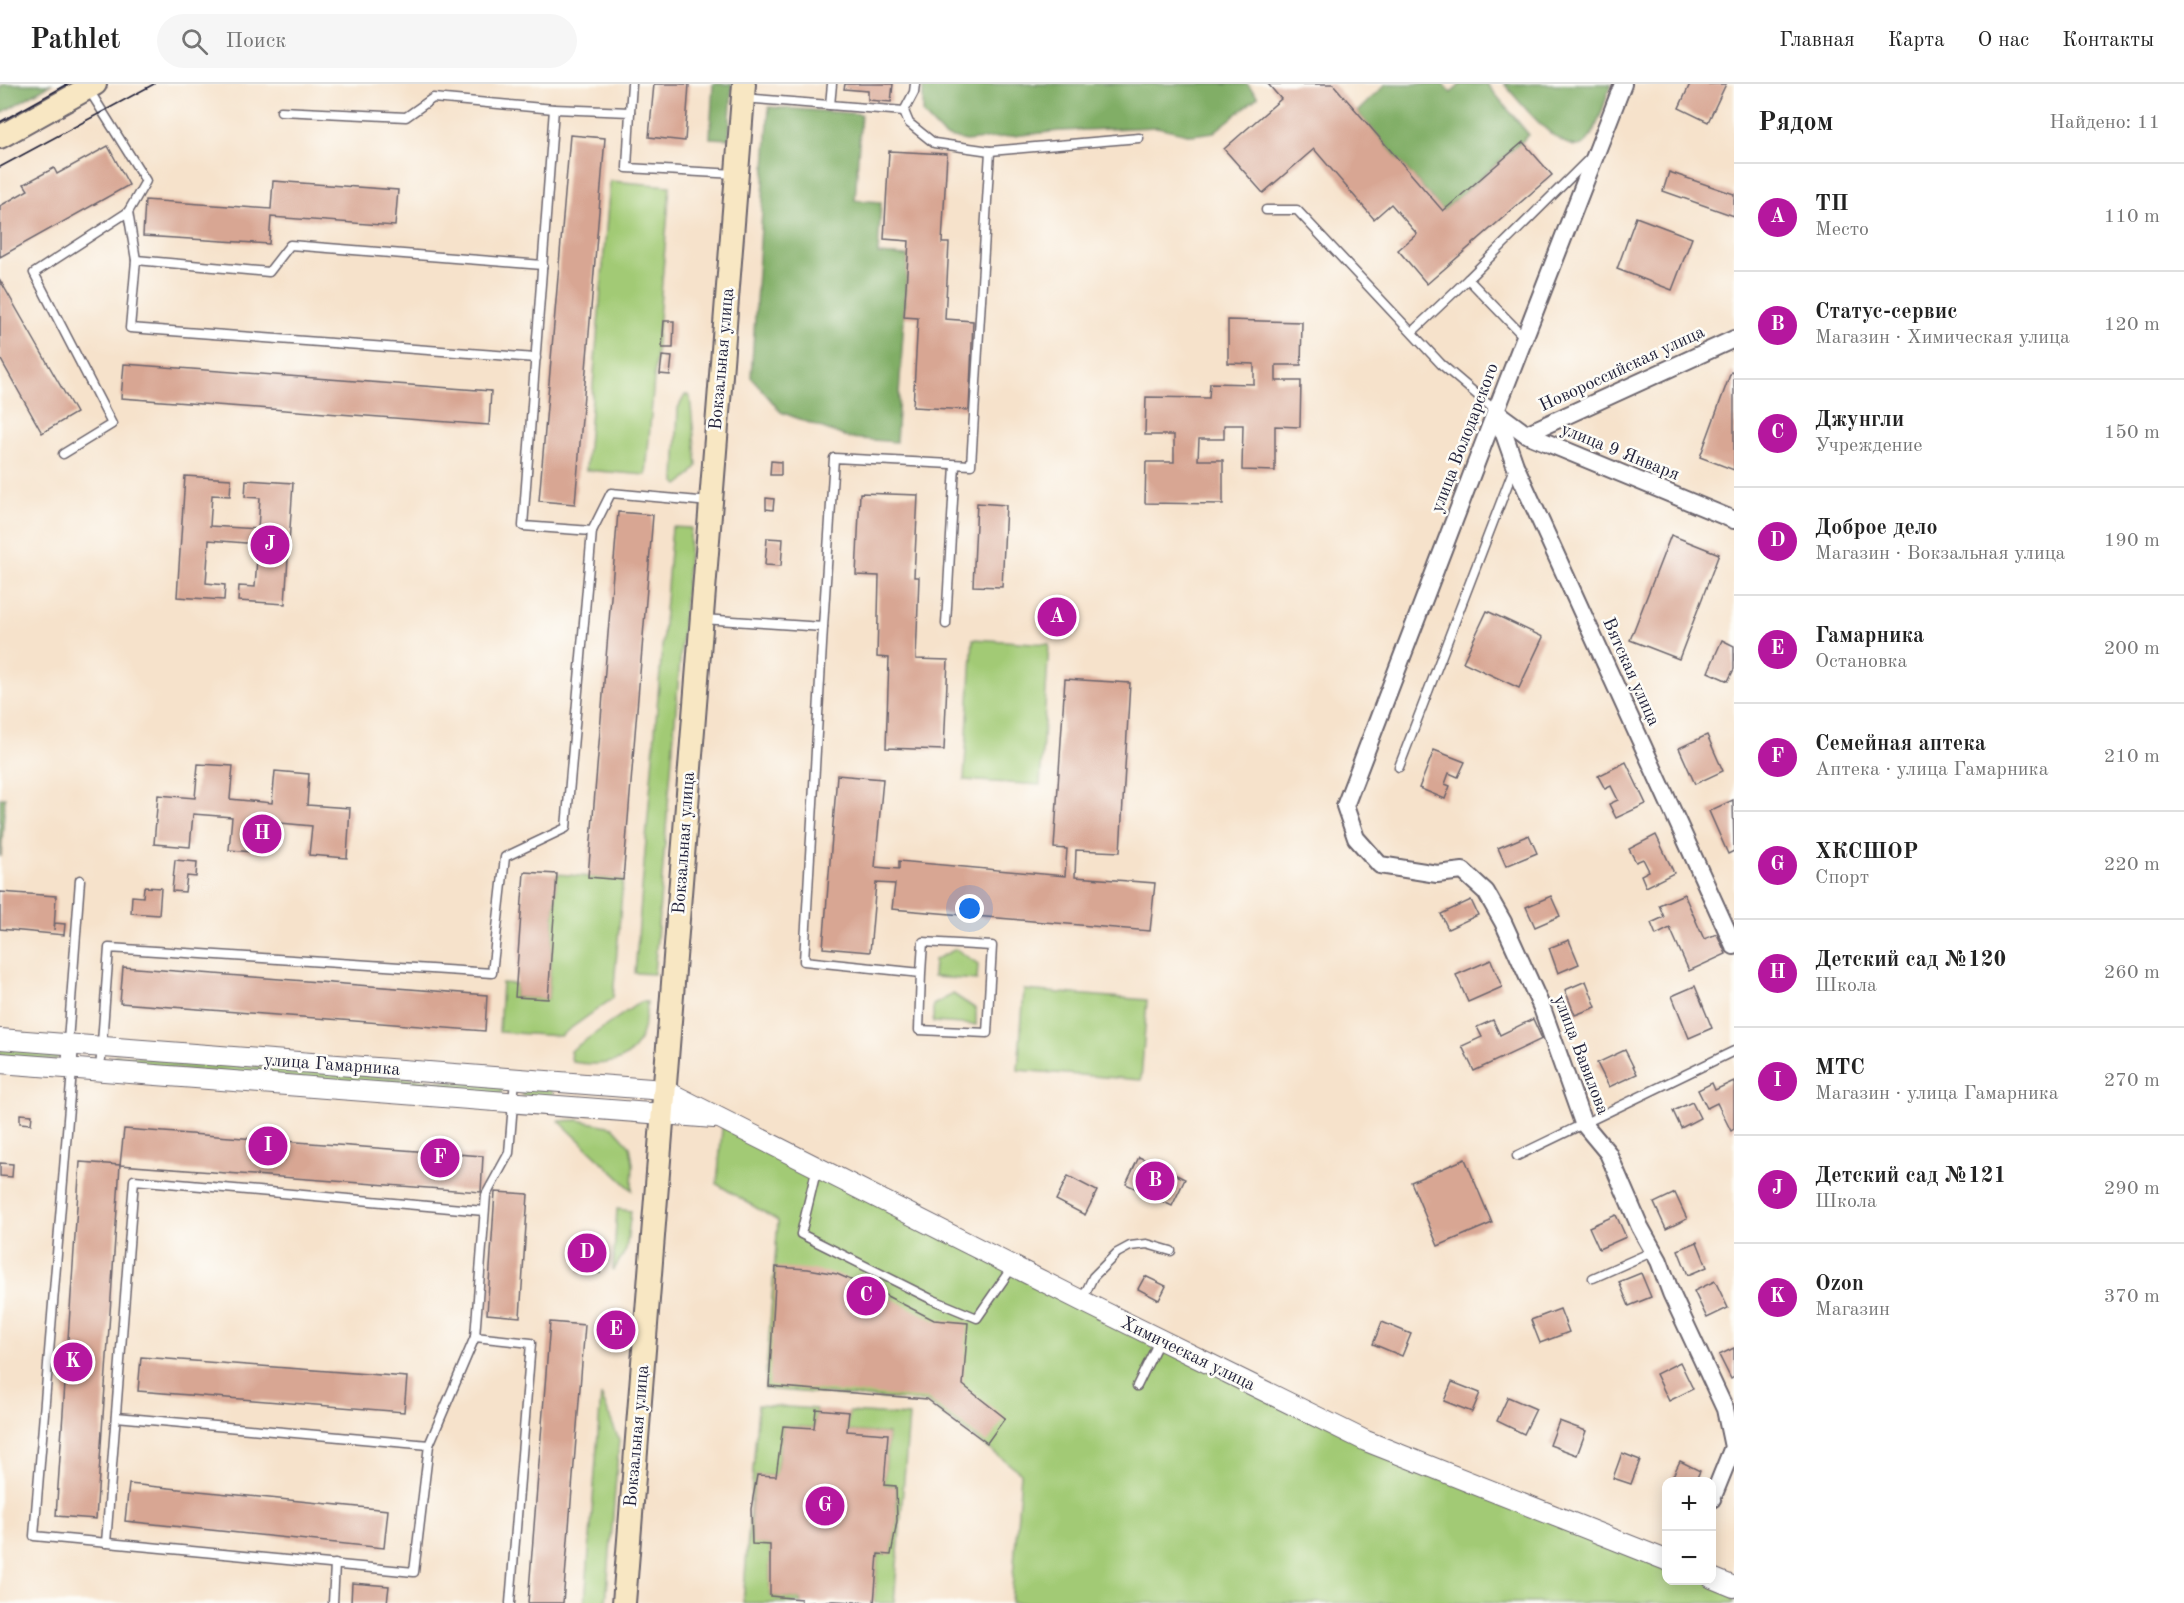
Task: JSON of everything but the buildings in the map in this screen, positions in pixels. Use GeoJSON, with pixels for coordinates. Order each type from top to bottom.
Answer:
{"type":"FeatureCollection","features":[{"type":"Feature","properties":{"kind":"main road"},"geometry":{"type":"LineString","coordinates":[[0,137],[91,86]]}},
{"type":"Feature","properties":{"kind":"main road","name":"Вокзальная улица"},"geometry":{"type":"LineString","coordinates":[[624,1603],[743,91]]}},
{"type":"Feature","properties":{"kind":"street","name":"улица Володарского"},"geometry":{"type":"LineString","coordinates":[[1346,806],[1524,337],[1623,84]]}},
{"type":"Feature","properties":{"kind":"street","name":"Новороссийская улица"},"geometry":{"type":"LineString","coordinates":[[1526,434],[1734,339]]}},
{"type":"Feature","properties":{"kind":"street","name":"улица 9 Января"},"geometry":{"type":"LineString","coordinates":[[1496,411],[1526,434],[1734,520]]}},
{"type":"Feature","properties":{"kind":"street","name":"Вятская улица"},"geometry":{"type":"LineString","coordinates":[[1496,411],[1515,465],[1734,946]]}},
{"type":"Feature","properties":{"kind":"street","name":"улица Вавилова"},"geometry":{"type":"LineString","coordinates":[[1346,806],[1356,838],[1380,865],[1437,874],[1463,872],[1486,892],[1503,922],[1542,1008],[1583,1123],[1608,1153],[1725,1409],[1733,1447],[1716,1489]]}},
{"type":"Feature","properties":{"kind":"street","name":"улица Гамарника"},"geometry":{"type":"LineString","coordinates":[[0,1039],[664,1090]]}},
{"type":"Feature","properties":{"kind":"street","name":"улица Гамарника"},"geometry":{"type":"LineString","coordinates":[[0,1063],[662,1115]]}},
{"type":"Feature","properties":{"kind":"street","name":"Химическая улица"},"geometry":{"type":"LineString","coordinates":[[664,1090],[1366,1441],[1662,1558]]}},
{"type":"Feature","properties":{"kind":"street","name":"Химическая улица"},"geometry":{"type":"LineString","coordinates":[[662,1115],[723,1119]]}},
{"type":"Feature","properties":{"kind":"street"},"geometry":{"type":"LineString","coordinates":[[1716,1580],[1734,1587]]}},
{"type":"Feature","properties":{"kind":"lane"},"geometry":{"type":"LineString","coordinates":[[632,84],[627,168],[737,174]]}},
{"type":"Feature","properties":{"kind":"lane"},"geometry":{"type":"LineString","coordinates":[[830,105],[832,84]]}},
{"type":"Feature","properties":{"kind":"lane"},"geometry":{"type":"LineString","coordinates":[[904,111],[914,92],[915,84]]}},
{"type":"Feature","properties":{"kind":"lane"},"geometry":{"type":"LineString","coordinates":[[63,453],[112,424],[34,273],[128,212],[146,181],[91,86]]}},
{"type":"Feature","properties":{"kind":"lane"},"geometry":{"type":"LineString","coordinates":[[743,91],[830,105],[904,111]]}},
{"type":"Feature","properties":{"kind":"lane"},"geometry":{"type":"LineString","coordinates":[[281,111],[406,117],[433,98],[555,109],[630,112]]}},
{"type":"Feature","properties":{"kind":"lane"},"geometry":{"type":"LineString","coordinates":[[555,109],[523,526],[592,531]]}},
{"type":"Feature","properties":{"kind":"lane"},"geometry":{"type":"LineString","coordinates":[[904,111],[909,123],[934,143],[990,151],[1139,138]]}},
{"type":"Feature","properties":{"kind":"lane"},"geometry":{"type":"LineString","coordinates":[[921,972],[804,961],[834,458],[971,465],[990,151]]}},
{"type":"Feature","properties":{"kind":"lane"},"geometry":{"type":"LineString","coordinates":[[1412,332],[1596,153]]}},
{"type":"Feature","properties":{"kind":"lane"},"geometry":{"type":"LineString","coordinates":[[1266,210],[1298,210],[1441,364],[1496,411]]}},
{"type":"Feature","properties":{"kind":"lane"},"geometry":{"type":"LineString","coordinates":[[128,212],[136,260],[130,328],[536,358]]}},
{"type":"Feature","properties":{"kind":"lane"},"geometry":{"type":"LineString","coordinates":[[136,260],[269,272],[290,245],[543,265]]}},
{"type":"Feature","properties":{"kind":"lane"},"geometry":{"type":"LineString","coordinates":[[1468,279],[1524,337]]}},
{"type":"Feature","properties":{"kind":"lane"},"geometry":{"type":"LineString","coordinates":[[946,624],[955,465]]}},
{"type":"Feature","properties":{"kind":"lane"},"geometry":{"type":"LineString","coordinates":[[1399,767],[1515,465]]}},
{"type":"Feature","properties":{"kind":"lane"},"geometry":{"type":"LineString","coordinates":[[100,1070],[110,948],[492,973],[505,857],[566,828],[592,531],[611,494],[711,502]]}},
{"type":"Feature","properties":{"kind":"lane"},"geometry":{"type":"LineString","coordinates":[[702,619],[823,627]]}},
{"type":"Feature","properties":{"kind":"lane"},"geometry":{"type":"LineString","coordinates":[[80,880],[71,1044],[34,1536],[414,1572],[429,1445],[475,1337],[486,1195],[509,1153],[515,1079]]}},
{"type":"Feature","properties":{"kind":"lane"},"geometry":{"type":"LineString","coordinates":[[922,942],[992,946],[987,1034],[919,1030],[921,972],[922,942]]}},
{"type":"Feature","properties":{"kind":"lane"},"geometry":{"type":"LineString","coordinates":[[1517,1156],[1734,1050]]}},
{"type":"Feature","properties":{"kind":"lane"},"geometry":{"type":"LineString","coordinates":[[817,1167],[801,1234],[931,1299],[977,1318],[1013,1266]]}},
{"type":"Feature","properties":{"kind":"lane"},"geometry":{"type":"LineString","coordinates":[[106,1543],[134,1180],[484,1211]]}},
{"type":"Feature","properties":{"kind":"lane"},"geometry":{"type":"LineString","coordinates":[[1082,1301],[1093,1277],[1117,1253],[1130,1245],[1147,1244],[1171,1251]]}},
{"type":"Feature","properties":{"kind":"lane"},"geometry":{"type":"LineString","coordinates":[[1593,1278],[1654,1251]]}},
{"type":"Feature","properties":{"kind":"lane"},"geometry":{"type":"LineString","coordinates":[[475,1337],[531,1343],[510,1603]]}},
{"type":"Feature","properties":{"kind":"lane"},"geometry":{"type":"LineString","coordinates":[[1137,1386],[1160,1339]]}},
{"type":"Feature","properties":{"kind":"lane"},"geometry":{"type":"LineString","coordinates":[[116,1417],[429,1445]]}},
{"type":"Feature","properties":{"kind":"lane"},"geometry":{"type":"LineString","coordinates":[[333,1603],[335,1564]]}},
{"type":"Feature","properties":{"kind":"green space"},"geometry":{"type":"Polygon","coordinates":[[[5,84],[51,84],[0,114],[0,87],[5,84]]]}},
{"type":"Feature","properties":{"kind":"green space"},"geometry":{"type":"Polygon","coordinates":[[[713,84],[732,84],[729,139],[710,138],[713,84]]]}},
{"type":"Feature","properties":{"kind":"green space"},"geometry":{"type":"Polygon","coordinates":[[[923,84],[1247,84],[1258,97],[1214,132],[1192,135],[1157,127],[1060,131],[966,141],[944,136],[923,114],[923,84]]]}},
{"type":"Feature","properties":{"kind":"green space"},"geometry":{"type":"Polygon","coordinates":[[[1386,84],[1443,84],[1451,93],[1461,84],[1487,84],[1529,135],[1443,211],[1357,112],[1386,84]]]}},
{"type":"Feature","properties":{"kind":"green space"},"geometry":{"type":"Polygon","coordinates":[[[1504,84],[1611,84],[1593,132],[1585,143],[1576,146],[1565,143],[1542,125],[1504,84]]]}},
{"type":"Feature","properties":{"kind":"green space"},"geometry":{"type":"Polygon","coordinates":[[[769,107],[861,114],[855,200],[881,202],[878,254],[908,256],[896,442],[849,438],[781,412],[751,377],[769,107]]]}},
{"type":"Feature","properties":{"kind":"green space"},"geometry":{"type":"Polygon","coordinates":[[[610,181],[670,186],[646,475],[586,470],[610,181]]]}},
{"type":"Feature","properties":{"kind":"green space"},"geometry":{"type":"Polygon","coordinates":[[[685,395],[690,397],[697,466],[690,476],[678,485],[675,482],[678,408],[685,395]]]}},
{"type":"Feature","properties":{"kind":"green space"},"geometry":{"type":"Polygon","coordinates":[[[672,527],[691,528],[654,974],[635,973],[672,527]]]}},
{"type":"Feature","properties":{"kind":"green space"},"geometry":{"type":"Polygon","coordinates":[[[973,639],[1049,644],[1040,785],[964,780],[973,639]]]}},
{"type":"Feature","properties":{"kind":"green space"},"geometry":{"type":"Polygon","coordinates":[[[0,798],[5,798],[1,856],[0,856],[0,798]]]}},
{"type":"Feature","properties":{"kind":"green space"},"geometry":{"type":"Polygon","coordinates":[[[557,874],[623,880],[613,998],[560,1036],[499,1032],[502,983],[516,984],[515,997],[548,999],[557,874]]]}},
{"type":"Feature","properties":{"kind":"green space"},"geometry":{"type":"Polygon","coordinates":[[[956,949],[978,964],[977,980],[933,977],[934,960],[956,949]]]}},
{"type":"Feature","properties":{"kind":"green space"},"geometry":{"type":"Polygon","coordinates":[[[1024,990],[1147,1000],[1141,1080],[1018,1070],[1024,990]]]}},
{"type":"Feature","properties":{"kind":"green space"},"geometry":{"type":"Polygon","coordinates":[[[953,994],[976,1009],[976,1025],[933,1022],[933,1005],[953,994]]]}},
{"type":"Feature","properties":{"kind":"green space"},"geometry":{"type":"Polygon","coordinates":[[[640,1002],[647,1002],[645,1020],[636,1046],[628,1055],[618,1061],[605,1063],[572,1062],[570,1051],[640,1002]]]}},
{"type":"Feature","properties":{"kind":"green space"},"geometry":{"type":"Polygon","coordinates":[[[0,1046],[57,1051],[58,1057],[56,1060],[0,1056],[0,1046]]]}},
{"type":"Feature","properties":{"kind":"green space"},"geometry":{"type":"Polygon","coordinates":[[[115,1055],[501,1086],[502,1092],[500,1094],[115,1064],[113,1061],[115,1055]]]}},
{"type":"Feature","properties":{"kind":"green space"},"geometry":{"type":"Polygon","coordinates":[[[524,1087],[552,1090],[553,1095],[551,1098],[523,1096],[524,1087]]]}},
{"type":"Feature","properties":{"kind":"green space"},"geometry":{"type":"Polygon","coordinates":[[[723,1119],[1366,1441],[1662,1558],[1662,1585],[1716,1585],[1716,1581],[1734,1587],[1734,1603],[1011,1603],[1021,1473],[927,1402],[765,1389],[778,1221],[717,1184],[723,1119]]]}},
{"type":"Feature","properties":{"kind":"green space"},"geometry":{"type":"Polygon","coordinates":[[[578,1120],[613,1127],[630,1146],[633,1164],[632,1190],[559,1121],[578,1120]]]}},
{"type":"Feature","properties":{"kind":"green space"},"geometry":{"type":"Polygon","coordinates":[[[617,1209],[631,1211],[626,1250],[613,1271],[617,1209]]]}},
{"type":"Feature","properties":{"kind":"green space"},"geometry":{"type":"Polygon","coordinates":[[[601,1395],[619,1440],[606,1603],[585,1603],[601,1395]]]}},
{"type":"Feature","properties":{"kind":"green space"},"geometry":{"type":"Polygon","coordinates":[[[758,1405],[816,1409],[814,1428],[783,1426],[776,1476],[757,1475],[751,1509],[752,1543],[770,1545],[770,1596],[801,1599],[801,1603],[743,1603],[758,1405]]]}},
{"type":"Feature","properties":{"kind":"green space"},"geometry":{"type":"Polygon","coordinates":[[[849,1412],[909,1416],[894,1603],[874,1603],[878,1554],[891,1554],[897,1521],[896,1486],[884,1485],[888,1434],[847,1431],[849,1412]]]}},
{"type":"Feature","properties":{"kind":"tram line"},"geometry":{"type":"LineString","coordinates":[[0,122],[68,84]]}},
{"type":"Feature","properties":{"kind":"tram line"},"geometry":{"type":"LineString","coordinates":[[0,167],[154,84]]}},
{"type":"Feature","properties":{"kind":"place","name":"Детский сад №121"},"geometry":{"type":"Point","coordinates":[270,545]}},
{"type":"Feature","properties":{"kind":"place","name":"ТП"},"geometry":{"type":"Point","coordinates":[1057,617]}},
{"type":"Feature","properties":{"kind":"place","name":"Детский сад №120"},"geometry":{"type":"Point","coordinates":[262,834]}},
{"type":"Feature","properties":{"kind":"place","name":"МТС"},"geometry":{"type":"Point","coordinates":[268,1146]}},
{"type":"Feature","properties":{"kind":"place","name":"Семейная аптека"},"geometry":{"type":"Point","coordinates":[440,1158]}},
{"type":"Feature","properties":{"kind":"place","name":"Статус-сервис"},"geometry":{"type":"Point","coordinates":[1155,1181]}},
{"type":"Feature","properties":{"kind":"place","name":"Доброе дело"},"geometry":{"type":"Point","coordinates":[587,1253]}},
{"type":"Feature","properties":{"kind":"place","name":"Джунгли"},"geometry":{"type":"Point","coordinates":[866,1296]}},
{"type":"Feature","properties":{"kind":"place","name":"Гамарника"},"geometry":{"type":"Point","coordinates":[616,1330]}},
{"type":"Feature","properties":{"kind":"place","name":"Ozon"},"geometry":{"type":"Point","coordinates":[73,1362]}},
{"type":"Feature","properties":{"kind":"place","name":"ХКСШОР"},"geometry":{"type":"Point","coordinates":[825,1506]}}]}
